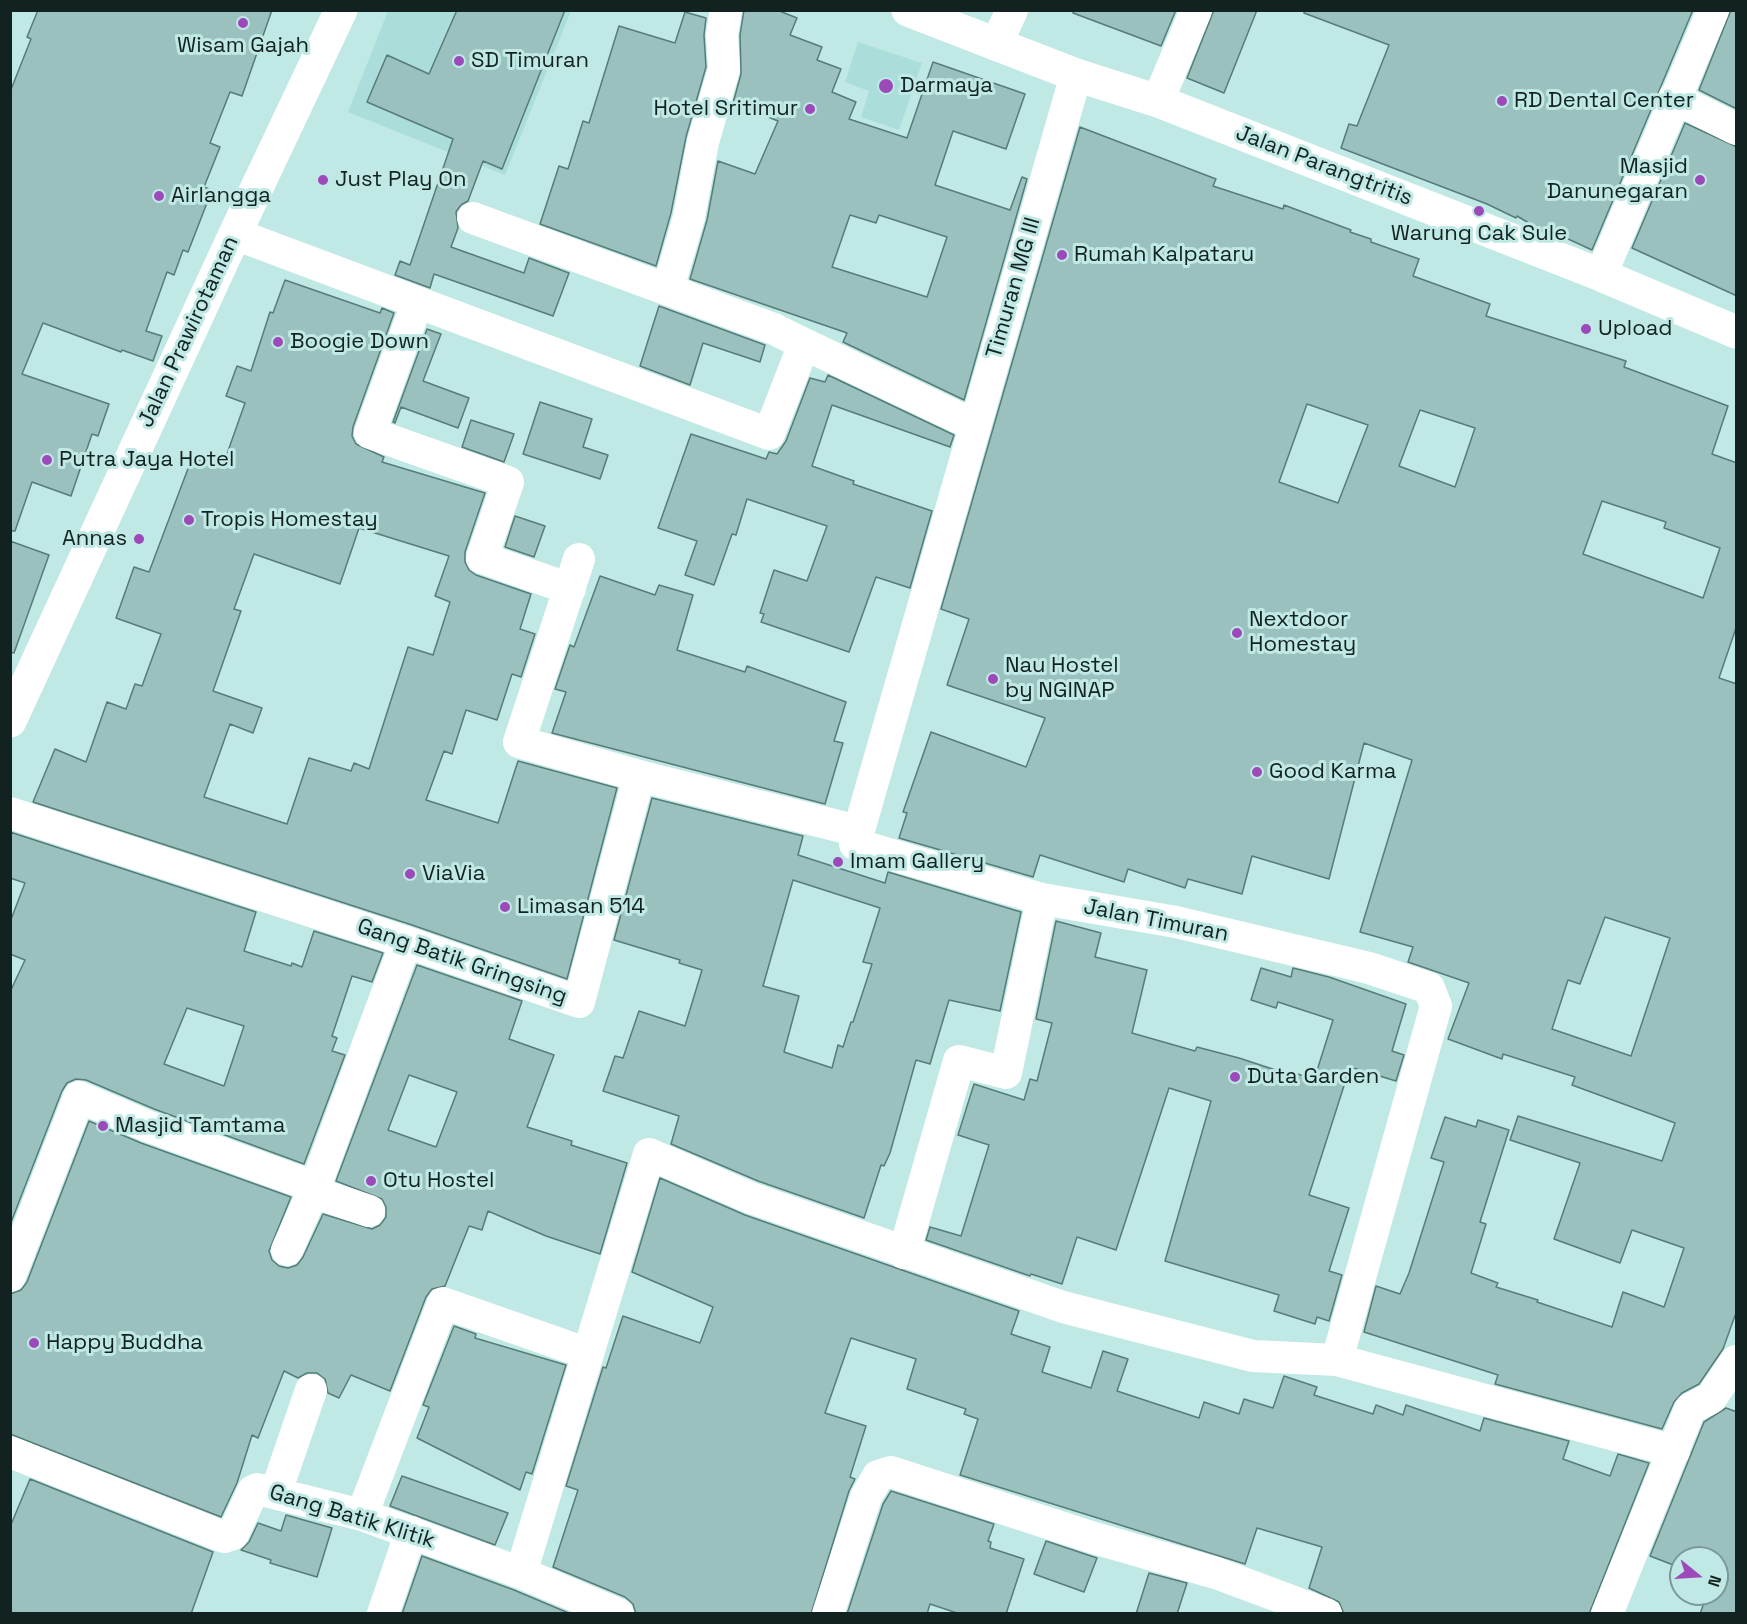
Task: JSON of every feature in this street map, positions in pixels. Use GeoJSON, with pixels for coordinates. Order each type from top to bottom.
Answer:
{"type":"FeatureCollection","features":[{"type":"Feature","properties":{"kind":"main road","name":"Jalan Prawirotaman"},"geometry":{"type":"LineString","coordinates":[[10,721],[341,10]]}},
{"type":"Feature","properties":{"kind":"main road","name":"Jalan Parangtritis"},"geometry":{"type":"LineString","coordinates":[[908,10],[1076,75],[1158,101],[1601,275],[1737,332]]}},
{"type":"Feature","properties":{"kind":"street"},"geometry":{"type":"LineString","coordinates":[[668,289],[689,217],[703,142],[724,69],[722,34],[726,10]]}},
{"type":"Feature","properties":{"kind":"street"},"geometry":{"type":"LineString","coordinates":[[996,45],[1012,10]]}},
{"type":"Feature","properties":{"kind":"street"},"geometry":{"type":"LineString","coordinates":[[1158,101],[1196,10]]}},
{"type":"Feature","properties":{"kind":"street"},"geometry":{"type":"LineString","coordinates":[[1601,275],[1713,10]]}},
{"type":"Feature","properties":{"kind":"street","name":"Timuran MG III"},"geometry":{"type":"LineString","coordinates":[[858,831],[1076,75]]}},
{"type":"Feature","properties":{"kind":"street"},"geometry":{"type":"LineString","coordinates":[[1674,98],[1737,129]]}},
{"type":"Feature","properties":{"kind":"street"},"geometry":{"type":"LineString","coordinates":[[473,218],[774,330],[974,426]]}},
{"type":"Feature","properties":{"kind":"street"},"geometry":{"type":"LineString","coordinates":[[235,234],[769,435],[804,344]]}},
{"type":"Feature","properties":{"kind":"street"},"geometry":{"type":"LineString","coordinates":[[417,303],[370,433],[508,482],[482,558],[570,589]]}},
{"type":"Feature","properties":{"kind":"street"},"geometry":{"type":"LineString","coordinates":[[579,559],[519,742],[639,776],[858,831]]}},
{"type":"Feature","properties":{"kind":"street","name":"Gang Batik Gringsing"},"geometry":{"type":"LineString","coordinates":[[10,813],[406,942],[579,1002],[639,776]]}},
{"type":"Feature","properties":{"kind":"street","name":"Jalan Timuran"},"geometry":{"type":"LineString","coordinates":[[858,831],[855,844],[1042,899],[1176,922],[1369,968],[1429,988],[1436,1006],[1337,1360]]}},
{"type":"Feature","properties":{"kind":"street"},"geometry":{"type":"LineString","coordinates":[[904,1252],[959,1061],[1006,1073],[1042,899]]}},
{"type":"Feature","properties":{"kind":"street"},"geometry":{"type":"LineString","coordinates":[[287,1250],[314,1190],[406,942]]}},
{"type":"Feature","properties":{"kind":"street"},"geometry":{"type":"LineString","coordinates":[[10,1276],[79,1097],[147,1126],[369,1211]]}},
{"type":"Feature","properties":{"kind":"street"},"geometry":{"type":"LineString","coordinates":[[521,1573],[586,1353],[649,1154],[752,1198],[1063,1307],[1253,1356],[1337,1360],[1674,1451]]}},
{"type":"Feature","properties":{"kind":"street"},"geometry":{"type":"LineString","coordinates":[[362,1515],[443,1303],[586,1353]]}},
{"type":"Feature","properties":{"kind":"street"},"geometry":{"type":"LineString","coordinates":[[1608,1613],[1690,1409],[1724,1402],[1737,1361]]}},
{"type":"Feature","properties":{"kind":"street"},"geometry":{"type":"LineString","coordinates":[[276,1492],[310,1390]]}},
{"type":"Feature","properties":{"kind":"street","name":"Gang Batik Klitik"},"geometry":{"type":"LineString","coordinates":[[10,1452],[224,1537],[233,1534],[253,1491],[261,1489],[276,1492],[362,1515],[411,1532],[521,1573],[618,1614]]}},
{"type":"Feature","properties":{"kind":"street"},"geometry":{"type":"LineString","coordinates":[[828,1614],[866,1497],[878,1476],[891,1472],[1094,1538],[1216,1573],[1326,1614]]}},
{"type":"Feature","properties":{"kind":"street"},"geometry":{"type":"LineString","coordinates":[[383,1614],[411,1532]]}},
{"type":"Feature","properties":{"kind":"shaded area","name":"SD Timuran"},"geometry":{"type":"Polygon","coordinates":[[[388,11],[571,11],[505,175],[348,112],[388,11]]]}},
{"type":"Feature","properties":{"kind":"shaded area","name":"Darmaya"},"geometry":{"type":"Polygon","coordinates":[[[858,42],[922,63],[899,130],[861,117],[869,91],[845,82],[858,42]]]}},
{"type":"Feature","properties":{"kind":"building"},"geometry":{"type":"Polygon","coordinates":[[[38,10],[272,10],[242,96],[230,92],[210,143],[220,147],[204,187],[212,190],[188,252],[183,250],[174,275],[167,272],[146,331],[162,336],[153,361],[122,350],[121,352],[43,323],[22,374],[109,404],[98,436],[92,434],[71,496],[32,482],[15,531],[10,531],[10,92],[31,39],[27,37],[38,10]]]}},
{"type":"Feature","properties":{"kind":"building","name":"SD Timuran"},"geometry":{"type":"Polygon","coordinates":[[[457,10],[565,10],[502,169],[483,161],[468,201],[456,212],[458,228],[451,247],[524,273],[529,258],[569,273],[553,316],[434,274],[430,288],[395,275],[400,261],[410,265],[453,139],[367,102],[387,55],[429,74],[457,10]]]}},
{"type":"Feature","properties":{"kind":"building"},"geometry":{"type":"Polygon","coordinates":[[[744,10],[777,10],[797,18],[790,35],[822,47],[817,60],[841,69],[832,92],[856,102],[849,119],[907,138],[933,62],[1025,94],[1006,149],[953,131],[935,185],[1010,210],[1022,177],[1027,179],[964,400],[843,342],[847,333],[690,279],[707,220],[718,161],[755,174],[778,121],[733,103],[741,74],[740,35],[744,10]],[[850,215],[832,267],[927,297],[947,237],[879,215],[876,223],[850,215]]]}},
{"type":"Feature","properties":{"kind":"building"},"geometry":{"type":"Polygon","coordinates":[[[1074,10],[1176,10],[1161,46],[1073,13],[1074,10]]]}},
{"type":"Feature","properties":{"kind":"building"},"geometry":{"type":"Polygon","coordinates":[[[1214,10],[1257,10],[1224,93],[1187,78],[1214,10]]]}},
{"type":"Feature","properties":{"kind":"building"},"geometry":{"type":"Polygon","coordinates":[[[1304,10],[1693,10],[1592,250],[1553,232],[1551,235],[1544,232],[1517,216],[1516,218],[1487,204],[1341,148],[1349,124],[1357,126],[1389,45],[1304,13],[1304,10]]]}},
{"type":"Feature","properties":{"kind":"building"},"geometry":{"type":"Polygon","coordinates":[[[1731,10],[1737,10],[1737,109],[1699,90],[1731,10]]]}},
{"type":"Feature","properties":{"kind":"building"},"geometry":{"type":"Polygon","coordinates":[[[685,12],[706,18],[704,35],[706,67],[686,137],[671,213],[656,266],[540,224],[559,166],[568,169],[583,121],[589,123],[619,26],[675,43],[685,12]]]}},
{"type":"Feature","properties":{"kind":"building","name":"Masjid Danunegaran"},"geometry":{"type":"Polygon","coordinates":[[[1685,123],[1737,147],[1737,296],[1632,248],[1685,123]]]}},
{"type":"Feature","properties":{"kind":"building"},"geometry":{"type":"Polygon","coordinates":[[[1080,127],[1216,179],[1213,186],[1283,209],[1284,205],[1351,230],[1350,232],[1371,239],[1371,242],[1419,259],[1413,276],[1490,304],[1486,316],[1626,361],[1624,367],[1728,406],[1712,454],[1737,463],[1737,625],[1719,678],[1737,684],[1737,1310],[1723,1349],[1699,1384],[1682,1393],[1674,1402],[1662,1429],[1495,1384],[1498,1375],[1364,1332],[1376,1286],[1400,1294],[1409,1273],[1444,1162],[1431,1158],[1445,1117],[1476,1127],[1478,1120],[1509,1130],[1480,1222],[1486,1224],[1471,1273],[1498,1283],[1496,1287],[1612,1327],[1623,1292],[1664,1307],[1684,1248],[1632,1230],[1620,1263],[1554,1239],[1580,1163],[1510,1140],[1518,1116],[1662,1161],[1675,1123],[1572,1085],[1575,1077],[1503,1054],[1502,1059],[1448,1039],[1469,983],[1408,962],[1413,947],[1360,932],[1412,760],[1364,743],[1329,879],[1252,856],[1242,894],[1188,879],[1185,888],[1128,869],[1124,882],[1040,855],[1033,877],[899,838],[907,813],[903,812],[931,732],[1026,767],[1045,718],[947,685],[969,619],[941,609],[1080,127]],[[1307,404],[1279,482],[1338,503],[1368,425],[1307,404]],[[1420,410],[1399,466],[1455,487],[1475,428],[1420,410]],[[1602,501],[1583,554],[1703,598],[1720,548],[1664,528],[1666,522],[1602,501]],[[1605,917],[1580,984],[1568,980],[1552,1029],[1631,1056],[1670,938],[1605,917]]]}},
{"type":"Feature","properties":{"kind":"building"},"geometry":{"type":"Polygon","coordinates":[[[285,280],[380,313],[382,308],[394,313],[353,427],[352,436],[356,444],[384,457],[382,462],[485,493],[465,552],[465,562],[469,570],[476,575],[531,594],[520,629],[535,634],[521,677],[512,674],[497,720],[466,710],[452,754],[444,751],[426,800],[498,823],[518,761],[617,788],[567,979],[412,925],[33,802],[55,749],[86,762],[107,702],[126,709],[135,684],[142,686],[161,634],[116,618],[134,567],[149,572],[192,458],[222,468],[245,403],[226,396],[237,366],[251,371],[270,312],[273,313],[285,280]],[[359,528],[340,584],[254,554],[234,609],[241,611],[213,691],[262,708],[253,733],[230,724],[204,797],[287,824],[309,758],[351,771],[354,763],[369,769],[408,647],[433,655],[450,602],[435,596],[449,556],[359,528]]]}},
{"type":"Feature","properties":{"kind":"building"},"geometry":{"type":"Polygon","coordinates":[[[659,306],[765,345],[760,362],[703,343],[690,385],[640,366],[659,306]]]}},
{"type":"Feature","properties":{"kind":"building"},"geometry":{"type":"Polygon","coordinates":[[[427,329],[441,334],[423,381],[469,398],[458,428],[401,407],[395,423],[393,422],[427,329]]]}},
{"type":"Feature","properties":{"kind":"building"},"geometry":{"type":"Polygon","coordinates":[[[828,375],[954,435],[950,447],[832,405],[812,466],[854,481],[853,484],[932,511],[910,588],[876,577],[849,652],[761,622],[764,614],[760,613],[774,570],[807,581],[827,526],[747,499],[736,535],[732,534],[714,585],[685,575],[697,541],[658,528],[691,434],[766,459],[769,452],[777,454],[786,441],[810,378],[825,382],[828,375]]]}},
{"type":"Feature","properties":{"kind":"building"},"geometry":{"type":"Polygon","coordinates":[[[540,402],[592,419],[583,447],[608,455],[600,479],[523,454],[540,402]]]}},
{"type":"Feature","properties":{"kind":"building"},"geometry":{"type":"Polygon","coordinates":[[[471,420],[514,434],[504,462],[462,447],[471,420]]]}},
{"type":"Feature","properties":{"kind":"building"},"geometry":{"type":"Polygon","coordinates":[[[515,516],[545,526],[534,557],[505,547],[515,516]]]}},
{"type":"Feature","properties":{"kind":"building"},"geometry":{"type":"Polygon","coordinates":[[[10,541],[49,555],[14,653],[10,652],[10,541]]]}},
{"type":"Feature","properties":{"kind":"building"},"geometry":{"type":"Polygon","coordinates":[[[600,576],[655,595],[659,585],[693,595],[677,650],[745,672],[747,666],[846,702],[834,741],[843,743],[825,804],[552,733],[566,692],[555,689],[570,645],[574,647],[600,576]]]}},
{"type":"Feature","properties":{"kind":"building"},"geometry":{"type":"Polygon","coordinates":[[[652,798],[803,836],[798,855],[885,883],[888,872],[1021,912],[1000,1011],[949,1000],[930,1064],[916,1060],[890,1153],[884,1166],[881,1165],[864,1218],[758,1181],[671,1144],[679,1116],[603,1091],[615,1056],[623,1058],[639,1011],[685,1026],[702,970],[679,963],[680,960],[614,940],[652,798]],[[793,880],[763,986],[799,996],[784,1052],[832,1068],[838,1045],[843,1047],[851,1022],[853,1022],[872,964],[863,962],[880,908],[793,880]]]}},
{"type":"Feature","properties":{"kind":"building"},"geometry":{"type":"Polygon","coordinates":[[[10,832],[256,912],[244,951],[291,966],[292,963],[302,967],[314,931],[383,953],[372,982],[352,976],[332,1036],[337,1038],[332,1051],[345,1055],[304,1164],[154,1109],[86,1080],[76,1079],[67,1083],[62,1091],[10,1225],[10,992],[25,960],[10,954],[10,922],[25,883],[10,878],[10,832]],[[187,1008],[164,1064],[224,1086],[244,1026],[187,1008]]]}},
{"type":"Feature","properties":{"kind":"building"},"geometry":{"type":"Polygon","coordinates":[[[1056,921],[1101,933],[1095,957],[1147,970],[1132,1033],[1195,1051],[1197,1047],[1239,1058],[1297,1077],[1298,1074],[1314,1080],[1333,1020],[1278,1002],[1276,1008],[1251,1000],[1261,968],[1291,977],[1293,968],[1329,977],[1406,1004],[1392,1051],[1404,1055],[1396,1081],[1350,1067],[1309,1195],[1349,1208],[1329,1271],[1342,1275],[1329,1321],[1317,1317],[1315,1324],[1274,1311],[1279,1295],[1165,1261],[1211,1101],[1169,1088],[1116,1250],[1077,1237],[1062,1284],[1031,1274],[1030,1276],[926,1240],[930,1227],[961,1236],[989,1145],[958,1135],[974,1084],[1024,1100],[1030,1079],[1037,1081],[1052,1023],[1036,1019],[1056,921]]]}},
{"type":"Feature","properties":{"kind":"building"},"geometry":{"type":"Polygon","coordinates":[[[417,965],[522,1001],[509,1039],[554,1055],[527,1127],[572,1141],[571,1145],[627,1163],[600,1254],[546,1236],[488,1211],[482,1230],[469,1226],[445,1286],[432,1289],[426,1297],[390,1391],[351,1375],[339,1398],[328,1393],[325,1379],[317,1373],[307,1373],[298,1378],[284,1371],[258,1438],[252,1435],[237,1483],[221,1517],[10,1434],[10,1294],[21,1290],[27,1282],[89,1121],[141,1143],[291,1197],[269,1251],[272,1260],[279,1266],[288,1268],[297,1265],[323,1214],[372,1229],[380,1225],[386,1217],[386,1207],[382,1199],[336,1181],[417,965]],[[409,1075],[388,1130],[436,1147],[457,1092],[409,1075]]]}},
{"type":"Feature","properties":{"kind":"building"},"geometry":{"type":"Polygon","coordinates":[[[660,1178],[745,1215],[1019,1311],[1011,1334],[1050,1347],[1042,1372],[1091,1388],[1103,1351],[1128,1359],[1117,1391],[1199,1418],[1204,1402],[1239,1414],[1244,1399],[1273,1408],[1284,1376],[1317,1387],[1314,1395],[1373,1414],[1376,1405],[1403,1415],[1406,1405],[1480,1431],[1484,1418],[1569,1441],[1563,1459],[1610,1476],[1618,1454],[1649,1463],[1589,1614],[1344,1614],[1339,1602],[1309,1588],[1322,1547],[1257,1528],[1245,1564],[960,1475],[978,1419],[964,1414],[966,1409],[907,1389],[916,1359],[851,1338],[825,1413],[866,1426],[850,1477],[855,1479],[849,1491],[811,1614],[636,1614],[633,1604],[625,1597],[553,1567],[578,1490],[566,1486],[603,1367],[606,1368],[623,1316],[700,1343],[713,1307],[632,1272],[660,1178]]]}},
{"type":"Feature","properties":{"kind":"building"},"geometry":{"type":"Polygon","coordinates":[[[454,1326],[476,1334],[475,1338],[566,1365],[532,1474],[526,1472],[520,1490],[417,1438],[429,1407],[423,1405],[454,1326]]]}},
{"type":"Feature","properties":{"kind":"building"},"geometry":{"type":"Polygon","coordinates":[[[1726,1408],[1737,1412],[1737,1614],[1700,1614],[1703,1606],[1729,1606],[1729,1546],[1669,1546],[1669,1563],[1650,1556],[1704,1422],[1726,1408]]]}},
{"type":"Feature","properties":{"kind":"building"},"geometry":{"type":"Polygon","coordinates":[[[402,1476],[508,1513],[495,1545],[390,1506],[402,1476]]]}},
{"type":"Feature","properties":{"kind":"building"},"geometry":{"type":"Polygon","coordinates":[[[30,1479],[213,1552],[191,1614],[10,1614],[10,1527],[30,1479]]]}},
{"type":"Feature","properties":{"kind":"building"},"geometry":{"type":"Polygon","coordinates":[[[891,1491],[994,1524],[988,1541],[991,1542],[990,1548],[1024,1559],[1006,1614],[960,1614],[930,1604],[927,1614],[847,1614],[883,1504],[891,1491]]]}},
{"type":"Feature","properties":{"kind":"building"},"geometry":{"type":"Polygon","coordinates":[[[286,1515],[332,1528],[317,1577],[270,1563],[271,1560],[241,1550],[249,1542],[258,1523],[281,1531],[286,1515]]]}},
{"type":"Feature","properties":{"kind":"building"},"geometry":{"type":"Polygon","coordinates":[[[1046,1541],[1097,1558],[1084,1592],[1034,1574],[1046,1541]]]}},
{"type":"Feature","properties":{"kind":"building"},"geometry":{"type":"Polygon","coordinates":[[[422,1556],[514,1590],[571,1614],[402,1614],[422,1556]]]}},
{"type":"Feature","properties":{"kind":"building"},"geometry":{"type":"Polygon","coordinates":[[[1149,1573],[1187,1583],[1177,1614],[1136,1614],[1149,1573]]]}},
{"type":"Feature","properties":{"kind":"place","name":"Wisam Gajah"},"geometry":{"type":"Point","coordinates":[243,23]}},
{"type":"Feature","properties":{"kind":"place","name":"SD Timuran"},"geometry":{"type":"Point","coordinates":[459,61]}},
{"type":"Feature","properties":{"kind":"place","name":"Darmaya"},"geometry":{"type":"Point","coordinates":[886,86]}},
{"type":"Feature","properties":{"kind":"place","name":"RD Dental Center"},"geometry":{"type":"Point","coordinates":[1502,101]}},
{"type":"Feature","properties":{"kind":"place","name":"Hotel Sritimur"},"geometry":{"type":"Point","coordinates":[810,109]}},
{"type":"Feature","properties":{"kind":"place","name":"Just Play On"},"geometry":{"type":"Point","coordinates":[323,180]}},
{"type":"Feature","properties":{"kind":"place","name":"Masjid Danunegaran"},"geometry":{"type":"Point","coordinates":[1700,180]}},
{"type":"Feature","properties":{"kind":"place","name":"Airlangga"},"geometry":{"type":"Point","coordinates":[159,196]}},
{"type":"Feature","properties":{"kind":"place","name":"Warung Cak Sule"},"geometry":{"type":"Point","coordinates":[1479,211]}},
{"type":"Feature","properties":{"kind":"place","name":"Rumah Kalpataru"},"geometry":{"type":"Point","coordinates":[1062,255]}},
{"type":"Feature","properties":{"kind":"place","name":"Upload"},"geometry":{"type":"Point","coordinates":[1586,329]}},
{"type":"Feature","properties":{"kind":"place","name":"Boogie Down"},"geometry":{"type":"Point","coordinates":[278,342]}},
{"type":"Feature","properties":{"kind":"place","name":"Putra Jaya Hotel"},"geometry":{"type":"Point","coordinates":[47,460]}},
{"type":"Feature","properties":{"kind":"place","name":"Tropis Homestay"},"geometry":{"type":"Point","coordinates":[189,520]}},
{"type":"Feature","properties":{"kind":"place","name":"Annas"},"geometry":{"type":"Point","coordinates":[139,539]}},
{"type":"Feature","properties":{"kind":"place","name":"Nextdoor Homestay"},"geometry":{"type":"Point","coordinates":[1237,633]}},
{"type":"Feature","properties":{"kind":"place","name":"Nau Hostel by NGINAP"},"geometry":{"type":"Point","coordinates":[993,679]}},
{"type":"Feature","properties":{"kind":"place","name":"Good Karma"},"geometry":{"type":"Point","coordinates":[1257,772]}},
{"type":"Feature","properties":{"kind":"place","name":"Imam Gallery"},"geometry":{"type":"Point","coordinates":[838,862]}},
{"type":"Feature","properties":{"kind":"place","name":"ViaVia"},"geometry":{"type":"Point","coordinates":[410,874]}},
{"type":"Feature","properties":{"kind":"place","name":"Limasan 514"},"geometry":{"type":"Point","coordinates":[505,907]}},
{"type":"Feature","properties":{"kind":"place","name":"Duta Garden"},"geometry":{"type":"Point","coordinates":[1235,1077]}},
{"type":"Feature","properties":{"kind":"place","name":"Masjid Tamtama"},"geometry":{"type":"Point","coordinates":[103,1126]}},
{"type":"Feature","properties":{"kind":"place","name":"Otu Hostel"},"geometry":{"type":"Point","coordinates":[371,1181]}},
{"type":"Feature","properties":{"kind":"place","name":"Happy Buddha"},"geometry":{"type":"Point","coordinates":[34,1343]}}]}
